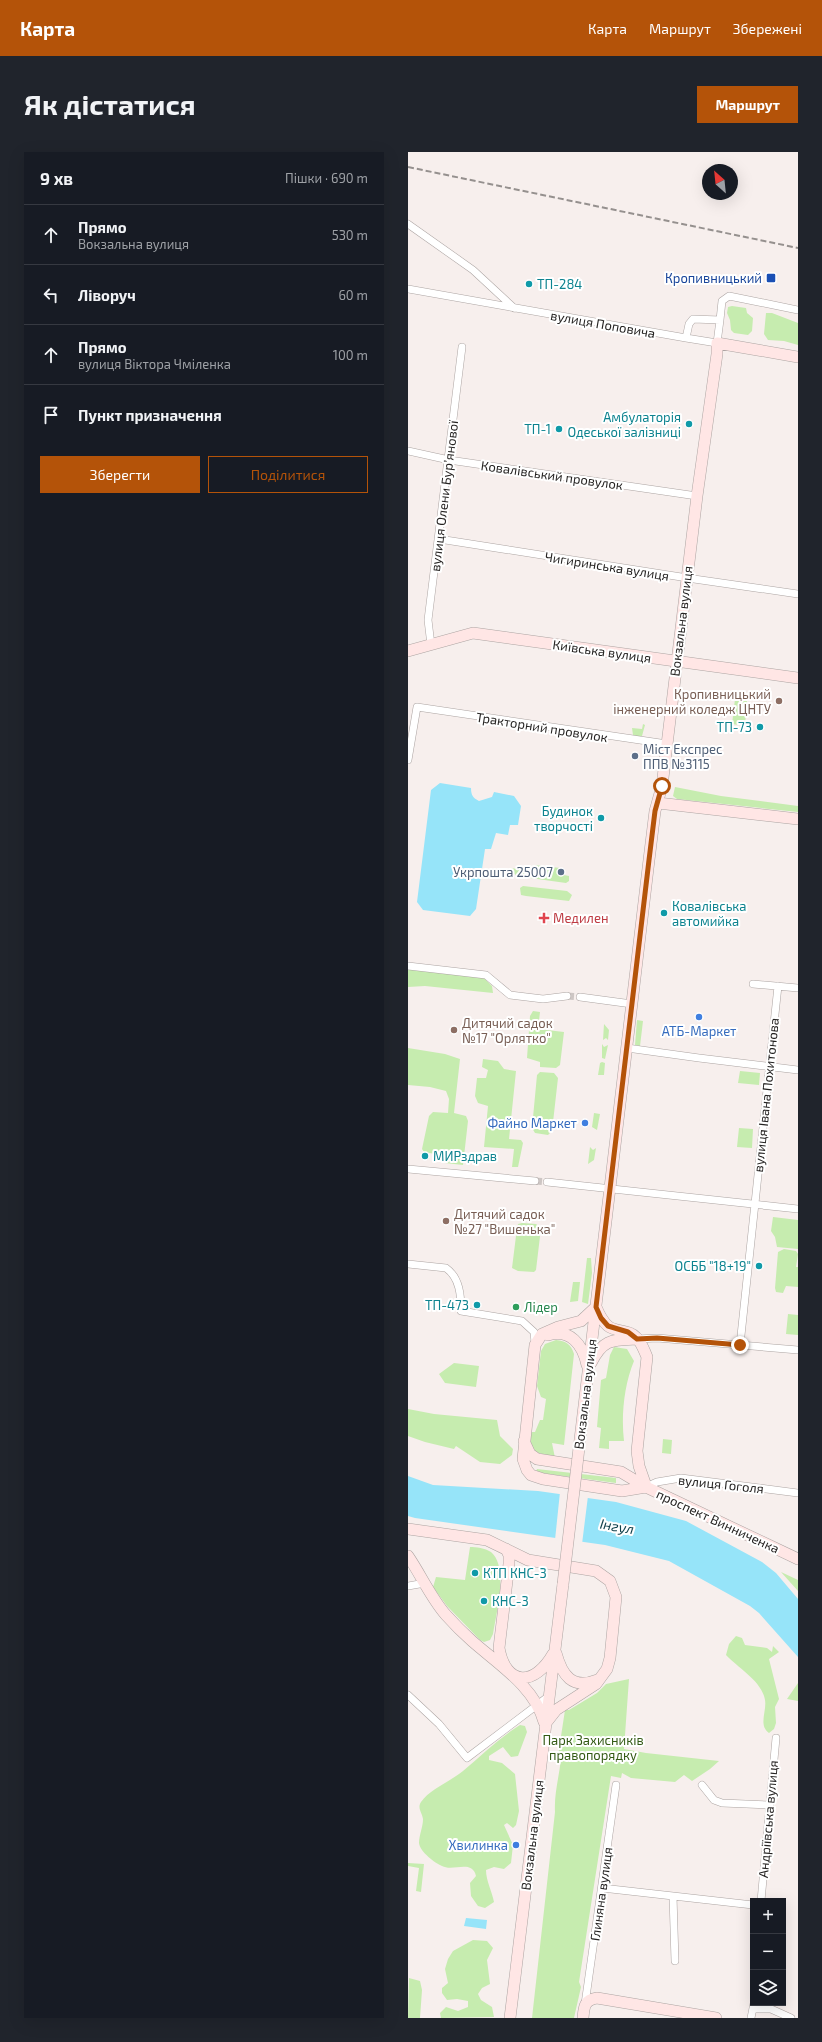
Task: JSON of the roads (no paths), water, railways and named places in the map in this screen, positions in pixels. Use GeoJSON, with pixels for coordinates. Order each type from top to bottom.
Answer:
{"type":"FeatureCollection","features":[{"type":"Feature","properties":{"kind":"main road","name":"вулиця Поповича"},"geometry":{"type":"LineString","coordinates":[[717,343],[798,357]]}},
{"type":"Feature","properties":{"kind":"main road","name":"Вокзальна вулиця"},"geometry":{"type":"LineString","coordinates":[[510,2018],[649,860],[662,786],[676,661],[717,354],[717,343]]}},
{"type":"Feature","properties":{"kind":"main road","name":"Київська вулиця"},"geometry":{"type":"LineString","coordinates":[[408,651],[473,634],[798,678]]}},
{"type":"Feature","properties":{"kind":"main road"},"geometry":{"type":"LineString","coordinates":[[658,803],[798,819]]}},
{"type":"Feature","properties":{"kind":"main road"},"geometry":{"type":"LineString","coordinates":[[535,1345],[542,1334],[546,1331],[581,1321],[596,1307],[601,1318],[608,1326],[628,1332],[637,1339],[643,1348],[647,1364],[637,1451],[639,1466],[646,1487]]}},
{"type":"Feature","properties":{"kind":"main road"},"geometry":{"type":"LineString","coordinates":[[535,1345],[550,1334],[557,1333],[569,1336],[574,1339],[582,1349],[588,1371]]}},
{"type":"Feature","properties":{"kind":"main road"},"geometry":{"type":"LineString","coordinates":[[588,1371],[597,1352],[604,1344],[618,1339],[637,1339]]}},
{"type":"Feature","properties":{"kind":"main road","name":"проспект Винниченка"},"geometry":{"type":"LineString","coordinates":[[535,1345],[524,1440],[524,1465],[531,1475],[543,1480],[622,1491],[646,1487],[798,1559]]}},
{"type":"Feature","properties":{"kind":"main road"},"geometry":{"type":"LineString","coordinates":[[524,1440],[530,1454],[542,1461],[614,1470],[628,1475],[646,1487]]}},
{"type":"Feature","properties":{"kind":"main road"},"geometry":{"type":"LineString","coordinates":[[614,1470],[625,1468],[630,1465],[637,1451]]}},
{"type":"Feature","properties":{"kind":"main road"},"geometry":{"type":"LineString","coordinates":[[408,1530],[476,1538],[495,1543],[516,1556],[538,1563],[596,1571],[605,1576],[613,1586],[616,1601],[610,1658],[602,1676],[596,1684],[556,1710],[545,1724]]}},
{"type":"Feature","properties":{"kind":"main road"},"geometry":{"type":"LineString","coordinates":[[506,1549],[509,1558],[508,1575],[499,1638],[500,1654],[509,1673],[520,1677],[534,1676],[541,1671],[555,1650]]}},
{"type":"Feature","properties":{"kind":"main road"},"geometry":{"type":"LineString","coordinates":[[408,1556],[445,1614],[470,1640],[509,1673],[538,1704],[545,1724]]}},
{"type":"Feature","properties":{"kind":"main road"},"geometry":{"type":"LineString","coordinates":[[508,1575],[524,1564],[538,1563]]}},
{"type":"Feature","properties":{"kind":"main road"},"geometry":{"type":"LineString","coordinates":[[470,1640],[484,1647],[489,1646],[499,1638]]}},
{"type":"Feature","properties":{"kind":"main road"},"geometry":{"type":"LineString","coordinates":[[555,1650],[560,1667],[568,1679],[583,1683],[594,1681],[602,1676]]}},
{"type":"Feature","properties":{"kind":"main road"},"geometry":{"type":"LineString","coordinates":[[583,2018],[585,2004],[589,2000],[597,1998],[716,2018]]}},
{"type":"Feature","properties":{"kind":"street"},"geometry":{"type":"LineString","coordinates":[[408,224],[473,270],[514,308]]}},
{"type":"Feature","properties":{"kind":"street","name":"вулиця Поповича"},"geometry":{"type":"LineString","coordinates":[[408,289],[717,343]]}},
{"type":"Feature","properties":{"kind":"street"},"geometry":{"type":"LineString","coordinates":[[717,343],[722,301],[729,296],[798,310]]}},
{"type":"Feature","properties":{"kind":"street"},"geometry":{"type":"LineString","coordinates":[[686,338],[689,324],[693,319],[720,320]]}},
{"type":"Feature","properties":{"kind":"street","name":"вулиця Олени Бурʼянової"},"geometry":{"type":"LineString","coordinates":[[431,645],[428,620],[462,347]]}},
{"type":"Feature","properties":{"kind":"street","name":"Ковалівський провулок"},"geometry":{"type":"LineString","coordinates":[[408,451],[449,460],[697,496]]}},
{"type":"Feature","properties":{"kind":"street","name":"Чигиринська вулиця"},"geometry":{"type":"LineString","coordinates":[[439,539],[798,594]]}},
{"type":"Feature","properties":{"kind":"street","name":"Тракторний провулок"},"geometry":{"type":"LineString","coordinates":[[408,760],[417,707],[667,744]]}},
{"type":"Feature","properties":{"kind":"street"},"geometry":{"type":"LineString","coordinates":[[408,966],[486,975],[510,995],[543,999],[567,996]]}},
{"type":"Feature","properties":{"kind":"street"},"geometry":{"type":"LineString","coordinates":[[753,984],[798,988]]}},
{"type":"Feature","properties":{"kind":"street","name":"вулиця Івана Похитонова"},"geometry":{"type":"LineString","coordinates":[[740,1345],[778,986]]}},
{"type":"Feature","properties":{"kind":"street"},"geometry":{"type":"LineString","coordinates":[[580,997],[632,1004]]}},
{"type":"Feature","properties":{"kind":"street"},"geometry":{"type":"LineString","coordinates":[[627,1048],[798,1070]]}},
{"type":"Feature","properties":{"kind":"street"},"geometry":{"type":"LineString","coordinates":[[408,1169],[535,1181]]}},
{"type":"Feature","properties":{"kind":"street"},"geometry":{"type":"LineString","coordinates":[[547,1182],[798,1209]]}},
{"type":"Feature","properties":{"kind":"street"},"geometry":{"type":"LineString","coordinates":[[408,1264],[446,1268],[450,1271],[461,1291],[461,1311],[522,1320],[534,1332],[535,1345]]}},
{"type":"Feature","properties":{"kind":"street"},"geometry":{"type":"LineString","coordinates":[[637,1339],[657,1338],[798,1350]]}},
{"type":"Feature","properties":{"kind":"street","name":"вулиця Гоголя"},"geometry":{"type":"LineString","coordinates":[[646,1487],[657,1482],[681,1478],[798,1493]]}},
{"type":"Feature","properties":{"kind":"street"},"geometry":{"type":"LineString","coordinates":[[408,1586],[425,1583]]}},
{"type":"Feature","properties":{"kind":"street"},"geometry":{"type":"LineString","coordinates":[[408,1696],[439,1724],[467,1758],[549,1696]]}},
{"type":"Feature","properties":{"kind":"street","name":"Андріївська вулиця"},"geometry":{"type":"LineString","coordinates":[[761,1898],[776,1738]]}},
{"type":"Feature","properties":{"kind":"street","name":"Глиняна вулиця"},"geometry":{"type":"LineString","coordinates":[[585,2004],[616,1784]]}},
{"type":"Feature","properties":{"kind":"street"},"geometry":{"type":"LineString","coordinates":[[702,1785],[714,1800],[722,1803],[770,1805]]}},
{"type":"Feature","properties":{"kind":"street"},"geometry":{"type":"LineString","coordinates":[[602,1888],[750,1905]]}},
{"type":"Feature","properties":{"kind":"street"},"geometry":{"type":"LineString","coordinates":[[673,1896],[675,1960]]}},
{"type":"Feature","properties":{"kind":"street"},"geometry":{"type":"LineString","coordinates":[[751,2018],[754,2006],[771,2009],[791,2018]]}},
{"type":"Feature","properties":{"kind":"water"},"geometry":{"type":"Polygon","coordinates":[[[440,783],[471,788],[471,793],[475,799],[479,801],[492,797],[494,792],[514,796],[521,806],[518,825],[510,825],[508,835],[496,833],[491,849],[485,849],[476,909],[470,916],[423,910],[417,902],[431,790],[440,783]]]}},
{"type":"Feature","properties":{"kind":"water","name":"Інгул"},"geometry":{"type":"Polygon","coordinates":[[[408,1476],[433,1485],[538,1491],[616,1502],[686,1521],[762,1562],[776,1573],[798,1599],[798,1657],[759,1613],[750,1606],[669,1561],[605,1545],[408,1516],[408,1476]]]}},
{"type":"Feature","properties":{"kind":"water"},"geometry":{"type":"Polygon","coordinates":[[[466,1918],[487,1920],[486,1929],[464,1926],[466,1918]]]}},
{"type":"Feature","properties":{"kind":"tunnel"},"geometry":{"type":"LineString","coordinates":[[567,996],[580,997]]}},
{"type":"Feature","properties":{"kind":"tunnel"},"geometry":{"type":"LineString","coordinates":[[535,1181],[547,1182]]}},
{"type":"Feature","properties":{"kind":"railway"},"geometry":{"type":"LineString","coordinates":[[408,167],[798,248]]}},
{"type":"Feature","properties":{"kind":"place","name":"Кропивницький"},"geometry":{"type":"Point","coordinates":[771,278]}},
{"type":"Feature","properties":{"kind":"place","name":"ТП-284"},"geometry":{"type":"Point","coordinates":[529,284]}},
{"type":"Feature","properties":{"kind":"place","name":"Амбулаторія Одеської залізниці"},"geometry":{"type":"Point","coordinates":[689,424]}},
{"type":"Feature","properties":{"kind":"place","name":"ТП-1"},"geometry":{"type":"Point","coordinates":[559,429]}},
{"type":"Feature","properties":{"kind":"place","name":"Кропивницький інженерний коледж ЦНТУ"},"geometry":{"type":"Point","coordinates":[779,701]}},
{"type":"Feature","properties":{"kind":"place","name":"ТП-73"},"geometry":{"type":"Point","coordinates":[760,727]}},
{"type":"Feature","properties":{"kind":"place","name":"Міст Експрес ППВ №3115"},"geometry":{"type":"Point","coordinates":[635,756]}},
{"type":"Feature","properties":{"kind":"place","name":"Будинок творчості"},"geometry":{"type":"Point","coordinates":[601,818]}},
{"type":"Feature","properties":{"kind":"place","name":"Укрпошта 25007"},"geometry":{"type":"Point","coordinates":[561,872]}},
{"type":"Feature","properties":{"kind":"place","name":"Ковалівська автомийка"},"geometry":{"type":"Point","coordinates":[664,913]}},
{"type":"Feature","properties":{"kind":"place","name":"Медилен"},"geometry":{"type":"Point","coordinates":[544,918]}},
{"type":"Feature","properties":{"kind":"place","name":"АТБ-Маркет"},"geometry":{"type":"Point","coordinates":[699,1017]}},
{"type":"Feature","properties":{"kind":"place","name":"Дитячий садок №17 \"Орлятко\""},"geometry":{"type":"Point","coordinates":[454,1030]}},
{"type":"Feature","properties":{"kind":"place","name":"Файно Маркет"},"geometry":{"type":"Point","coordinates":[585,1123]}},
{"type":"Feature","properties":{"kind":"place","name":"МИРздрав"},"geometry":{"type":"Point","coordinates":[425,1156]}},
{"type":"Feature","properties":{"kind":"place","name":"Дитячий садок №27 \"Вишенька\""},"geometry":{"type":"Point","coordinates":[446,1221]}},
{"type":"Feature","properties":{"kind":"place","name":"ОСББ \"18+19\""},"geometry":{"type":"Point","coordinates":[759,1266]}},
{"type":"Feature","properties":{"kind":"place","name":"ТП-473"},"geometry":{"type":"Point","coordinates":[477,1305]}},
{"type":"Feature","properties":{"kind":"place","name":"Лідер"},"geometry":{"type":"Point","coordinates":[516,1307]}},
{"type":"Feature","properties":{"kind":"place","name":"КТП КНС-3"},"geometry":{"type":"Point","coordinates":[475,1573]}},
{"type":"Feature","properties":{"kind":"place","name":"КНС-3"},"geometry":{"type":"Point","coordinates":[484,1601]}},
{"type":"Feature","properties":{"kind":"place","name":"Хвилинка"},"geometry":{"type":"Point","coordinates":[516,1845]}},
{"type":"Feature","properties":{"kind":"park label","name":"Парк Захисників правопорядку"},"geometry":{"type":"Point","coordinates":[593,1748]}}]}
